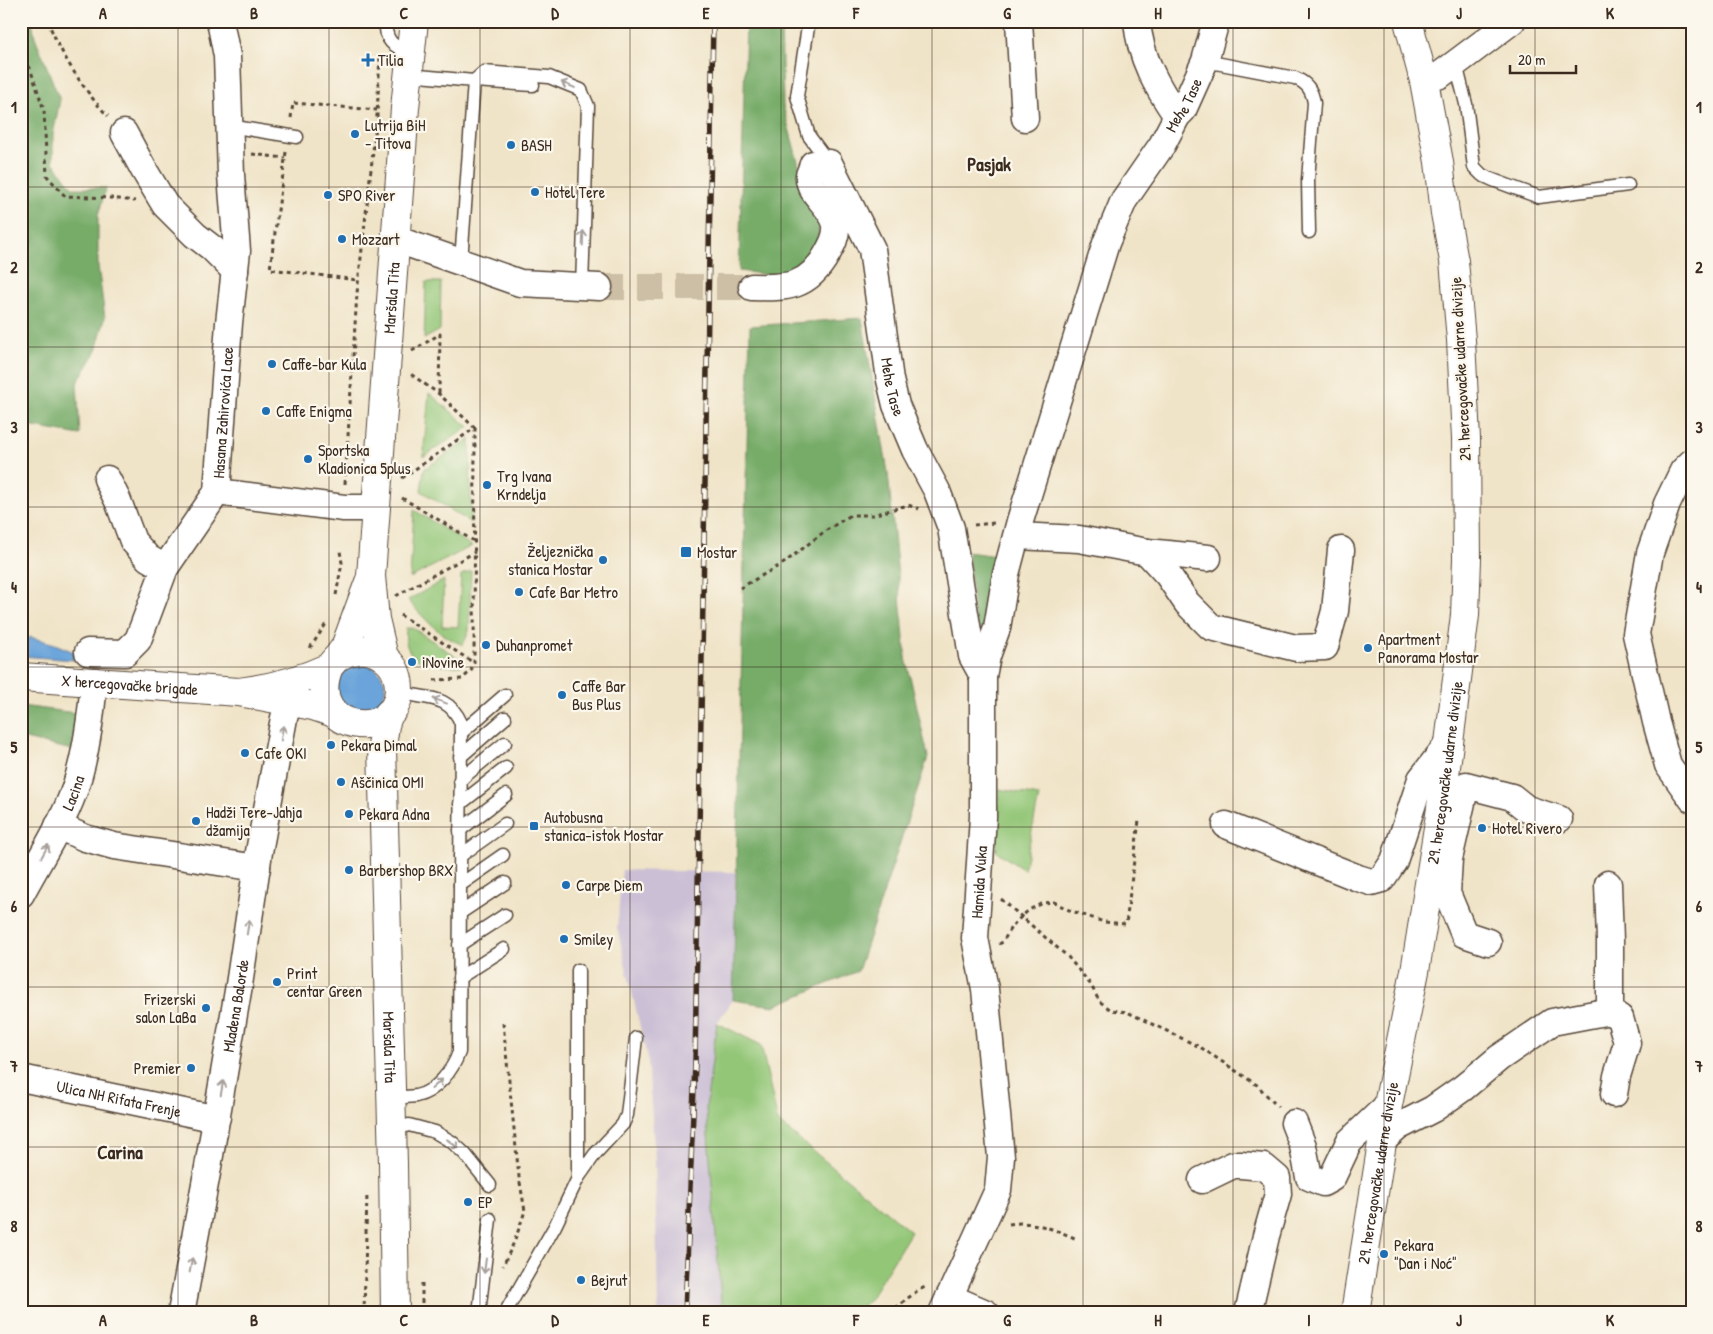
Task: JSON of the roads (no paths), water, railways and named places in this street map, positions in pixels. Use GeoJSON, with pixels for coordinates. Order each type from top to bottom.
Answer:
{"type":"FeatureCollection","features":[{"type":"Feature","properties":{"kind":"street","name":"Hasana Zahirovića Lace"},"geometry":{"type":"LineString","coordinates":[[88,652],[125,653],[138,640],[165,568],[217,492],[229,323],[237,251],[229,126],[227,56],[220,21]]}},
{"type":"Feature","properties":{"kind":"street","name":"Maršala Tita"},"geometry":{"type":"LineString","coordinates":[[384,657],[375,619],[372,576],[395,239],[414,21]]}},
{"type":"Feature","properties":{"kind":"street"},"geometry":{"type":"LineString","coordinates":[[1019,21],[1025,118]]}},
{"type":"Feature","properties":{"kind":"street"},"geometry":{"type":"LineString","coordinates":[[1137,21],[1139,40],[1147,64],[1157,86],[1177,116]]}},
{"type":"Feature","properties":{"kind":"street","name":"Mehe Tase"},"geometry":{"type":"LineString","coordinates":[[1019,529],[1106,243],[1124,200],[1162,145],[1177,116],[1183,110],[1205,61],[1216,21]]}},
{"type":"Feature","properties":{"kind":"street"},"geometry":{"type":"LineString","coordinates":[[1424,81],[1440,75],[1512,21]]}},
{"type":"Feature","properties":{"kind":"street","name":"29. hercegovačke udarne divizije"},"geometry":{"type":"LineString","coordinates":[[1355,1313],[1388,1105],[1415,971],[1438,890],[1449,742],[1465,615],[1467,559],[1466,439],[1461,340],[1454,261],[1424,81],[1409,23]]}},
{"type":"Feature","properties":{"kind":"street"},"geometry":{"type":"LineString","coordinates":[[124,133],[165,205],[235,272]]}},
{"type":"Feature","properties":{"kind":"street"},"geometry":{"type":"LineString","coordinates":[[752,287],[778,288],[801,282],[815,272],[834,241],[836,225],[831,213],[810,186],[809,176],[813,164],[828,163]]}},
{"type":"Feature","properties":{"kind":"street","name":"Mehe Tase"},"geometry":{"type":"LineString","coordinates":[[828,163],[872,249],[890,380],[896,405],[915,450],[937,491],[951,528],[972,656],[983,676]]}},
{"type":"Feature","properties":{"kind":"street"},"geometry":{"type":"LineString","coordinates":[[395,239],[520,283],[590,287]]}},
{"type":"Feature","properties":{"kind":"street"},"geometry":{"type":"LineString","coordinates":[[1692,462],[1683,471],[1666,504],[1650,553],[1636,634],[1668,765],[1692,799]]}},
{"type":"Feature","properties":{"kind":"street"},"geometry":{"type":"LineString","coordinates":[[107,479],[118,501],[133,541],[148,558],[165,568]]}},
{"type":"Feature","properties":{"kind":"street"},"geometry":{"type":"LineString","coordinates":[[217,492],[344,508],[376,508]]}},
{"type":"Feature","properties":{"kind":"street"},"geometry":{"type":"LineString","coordinates":[[1019,529],[1079,538],[1147,552],[1208,558]]}},
{"type":"Feature","properties":{"kind":"street","name":"Hamida Vuka"},"geometry":{"type":"LineString","coordinates":[[950,1296],[998,1190],[1001,1157],[985,989],[975,938],[983,818],[983,676],[987,656],[997,628],[1006,574],[1019,529]]}},
{"type":"Feature","properties":{"kind":"street"},"geometry":{"type":"LineString","coordinates":[[1147,552],[1168,574],[1187,603],[1211,627],[1296,648],[1325,647],[1335,611],[1342,550]]}},
{"type":"Feature","properties":{"kind":"street","name":"Maršala Tita"},"geometry":{"type":"LineString","coordinates":[[325,659],[345,647],[372,576]]}},
{"type":"Feature","properties":{"kind":"street"},"geometry":{"type":"LineString","coordinates":[[360,650],[373,651],[384,657],[396,672],[399,682],[394,702],[380,720],[368,724],[344,719],[326,703],[323,691],[325,659],[360,650]]}},
{"type":"Feature","properties":{"kind":"street","name":"X hercegovačke brigade"},"geometry":{"type":"LineString","coordinates":[[239,692],[280,685],[325,659]]}},
{"type":"Feature","properties":{"kind":"street","name":"X hercegovačke brigade"},"geometry":{"type":"LineString","coordinates":[[21,678],[94,681],[239,692],[321,708],[344,719]]}},
{"type":"Feature","properties":{"kind":"street","name":"Lacina"},"geometry":{"type":"LineString","coordinates":[[21,894],[58,826],[74,791],[85,745],[94,681]]}},
{"type":"Feature","properties":{"kind":"street","name":"Mladena Balorde"},"geometry":{"type":"LineString","coordinates":[[181,1313],[217,1117],[257,868],[284,718],[287,708],[297,702]]}},
{"type":"Feature","properties":{"kind":"street","name":"Maršala Tita"},"geometry":{"type":"LineString","coordinates":[[394,702],[385,725],[382,747],[382,781],[392,1098],[395,1313]]}},
{"type":"Feature","properties":{"kind":"street","name":"Maršala Tita"},"geometry":{"type":"LineString","coordinates":[[344,719],[370,747],[382,781]]}},
{"type":"Feature","properties":{"kind":"street"},"geometry":{"type":"LineString","coordinates":[[1226,825],[1358,878],[1371,882],[1382,879],[1394,861],[1421,779],[1449,742]]}},
{"type":"Feature","properties":{"kind":"street"},"geometry":{"type":"LineString","coordinates":[[1488,942],[1464,934],[1438,890],[1449,859],[1466,785],[1512,797],[1528,809],[1559,820]]}},
{"type":"Feature","properties":{"kind":"street"},"geometry":{"type":"LineString","coordinates":[[58,826],[85,838],[114,846],[257,868]]}},
{"type":"Feature","properties":{"kind":"street"},"geometry":{"type":"LineString","coordinates":[[1608,884],[1610,1011]]}},
{"type":"Feature","properties":{"kind":"street"},"geometry":{"type":"LineString","coordinates":[[1382,1141],[1398,1127],[1440,1104],[1463,1088],[1500,1058],[1552,1022],[1610,1011],[1620,1018],[1627,1043],[1617,1076],[1614,1094]]}},
{"type":"Feature","properties":{"kind":"street","name":"Ulica NH Rifata Frenje"},"geometry":{"type":"LineString","coordinates":[[21,1078],[203,1116],[217,1117]]}},
{"type":"Feature","properties":{"kind":"street"},"geometry":{"type":"LineString","coordinates":[[1294,1124],[1303,1146],[1310,1177],[1323,1183],[1332,1178],[1349,1142],[1388,1105]]}},
{"type":"Feature","properties":{"kind":"street"},"geometry":{"type":"LineString","coordinates":[[1202,1180],[1233,1165],[1264,1167],[1277,1178],[1278,1194],[1248,1313]]}},
{"type":"Feature","properties":{"kind":"street"},"geometry":{"type":"LineString","coordinates":[[950,1296],[986,1313]]}},
{"type":"Feature","properties":{"kind":"lane"},"geometry":{"type":"LineString","coordinates":[[386,21],[385,31],[389,41],[399,48],[409,64],[474,80],[533,85]]}},
{"type":"Feature","properties":{"kind":"lane"},"geometry":{"type":"LineString","coordinates":[[809,21],[797,96],[809,136],[828,163]]}},
{"type":"Feature","properties":{"kind":"lane"},"geometry":{"type":"LineString","coordinates":[[1205,61],[1295,78],[1302,81],[1311,91],[1314,103],[1308,180],[1309,232]]}},
{"type":"Feature","properties":{"kind":"lane"},"geometry":{"type":"LineString","coordinates":[[1456,64],[1466,104],[1474,167],[1482,175],[1539,197],[1628,185]]}},
{"type":"Feature","properties":{"kind":"lane"},"geometry":{"type":"LineString","coordinates":[[461,262],[474,80],[484,72],[549,77],[581,90],[588,106],[590,287]]}},
{"type":"Feature","properties":{"kind":"lane"},"geometry":{"type":"LineString","coordinates":[[229,126],[293,136]]}},
{"type":"Feature","properties":{"kind":"lane"},"geometry":{"type":"LineString","coordinates":[[461,733],[504,695]]}},
{"type":"Feature","properties":{"kind":"lane"},"geometry":{"type":"LineString","coordinates":[[392,1098],[415,1096],[428,1091],[455,1064],[459,1052],[460,945],[460,723],[456,712],[445,702],[394,702]]}},
{"type":"Feature","properties":{"kind":"lane"},"geometry":{"type":"LineString","coordinates":[[460,757],[505,718]]}},
{"type":"Feature","properties":{"kind":"lane"},"geometry":{"type":"LineString","coordinates":[[460,780],[506,743]]}},
{"type":"Feature","properties":{"kind":"lane"},"geometry":{"type":"LineString","coordinates":[[460,804],[506,768]]}},
{"type":"Feature","properties":{"kind":"lane"},"geometry":{"type":"LineString","coordinates":[[460,830],[506,795]]}},
{"type":"Feature","properties":{"kind":"lane"},"geometry":{"type":"LineString","coordinates":[[460,856],[505,824]]}},
{"type":"Feature","properties":{"kind":"lane"},"geometry":{"type":"LineString","coordinates":[[460,885],[504,855]]}},
{"type":"Feature","properties":{"kind":"lane"},"geometry":{"type":"LineString","coordinates":[[460,913],[505,883]]}},
{"type":"Feature","properties":{"kind":"lane"},"geometry":{"type":"LineString","coordinates":[[460,945],[505,915]]}},
{"type":"Feature","properties":{"kind":"lane"},"geometry":{"type":"LineString","coordinates":[[459,978],[504,949]]}},
{"type":"Feature","properties":{"kind":"lane"},"geometry":{"type":"LineString","coordinates":[[578,970],[578,1178]]}},
{"type":"Feature","properties":{"kind":"lane"},"geometry":{"type":"LineString","coordinates":[[505,1313],[555,1226],[578,1178],[594,1154],[623,1124],[627,1115],[636,1038]]}},
{"type":"Feature","properties":{"kind":"lane"},"geometry":{"type":"LineString","coordinates":[[392,1130],[409,1125],[434,1132],[452,1142],[465,1154],[490,1185]]}},
{"type":"Feature","properties":{"kind":"lane"},"geometry":{"type":"LineString","coordinates":[[479,1313],[490,1219]]}},
{"type":"Feature","properties":{"kind":"water"},"geometry":{"type":"Polygon","coordinates":[[[30,637],[74,652],[74,660],[21,656],[21,645],[30,637]]]}},
{"type":"Feature","properties":{"kind":"water"},"geometry":{"type":"Polygon","coordinates":[[[356,664],[366,664],[375,668],[381,674],[385,688],[381,702],[375,708],[366,712],[356,712],[347,708],[341,702],[337,693],[337,683],[341,674],[347,668],[356,664]]]}},
{"type":"Feature","properties":{"kind":"tunnel"},"geometry":{"type":"LineString","coordinates":[[599,287],[752,287]]}},
{"type":"Feature","properties":{"kind":"railway"},"geometry":{"type":"LineString","coordinates":[[685,1313],[695,1063],[713,21]]}},
{"type":"Feature","properties":{"kind":"place","name":"Tilia"},"geometry":{"type":"Point","coordinates":[368,60]}},
{"type":"Feature","properties":{"kind":"place","name":"Lutrija BiH - Titova"},"geometry":{"type":"Point","coordinates":[355,134]}},
{"type":"Feature","properties":{"kind":"place","name":"BASH"},"geometry":{"type":"Point","coordinates":[511,145]}},
{"type":"Feature","properties":{"kind":"place","name":"Hotel Tere"},"geometry":{"type":"Point","coordinates":[535,192]}},
{"type":"Feature","properties":{"kind":"place","name":"SPO River"},"geometry":{"type":"Point","coordinates":[328,195]}},
{"type":"Feature","properties":{"kind":"place","name":"Mozzart"},"geometry":{"type":"Point","coordinates":[342,239]}},
{"type":"Feature","properties":{"kind":"place","name":"Caffe-bar Kula"},"geometry":{"type":"Point","coordinates":[272,364]}},
{"type":"Feature","properties":{"kind":"place","name":"Caffe Enigma"},"geometry":{"type":"Point","coordinates":[266,411]}},
{"type":"Feature","properties":{"kind":"place","name":"Sportska Kladionica 5plus"},"geometry":{"type":"Point","coordinates":[308,459]}},
{"type":"Feature","properties":{"kind":"place","name":"Trg Ivana Krndelja"},"geometry":{"type":"Point","coordinates":[487,485]}},
{"type":"Feature","properties":{"kind":"place","name":"Mostar"},"geometry":{"type":"Point","coordinates":[686,552]}},
{"type":"Feature","properties":{"kind":"place","name":"Željeznička stanica Mostar"},"geometry":{"type":"Point","coordinates":[603,560]}},
{"type":"Feature","properties":{"kind":"place","name":"Cafe Bar Metro"},"geometry":{"type":"Point","coordinates":[519,592]}},
{"type":"Feature","properties":{"kind":"place","name":"Duhanpromet"},"geometry":{"type":"Point","coordinates":[486,645]}},
{"type":"Feature","properties":{"kind":"place","name":"Apartment Panorama Mostar"},"geometry":{"type":"Point","coordinates":[1368,648]}},
{"type":"Feature","properties":{"kind":"place","name":"iNovine"},"geometry":{"type":"Point","coordinates":[412,662]}},
{"type":"Feature","properties":{"kind":"place","name":"Caffe Bar Bus Plus"},"geometry":{"type":"Point","coordinates":[562,695]}},
{"type":"Feature","properties":{"kind":"place","name":"Pekara Dimal"},"geometry":{"type":"Point","coordinates":[331,745]}},
{"type":"Feature","properties":{"kind":"place","name":"Cafe OKI"},"geometry":{"type":"Point","coordinates":[245,753]}},
{"type":"Feature","properties":{"kind":"place","name":"Aščinica OMI"},"geometry":{"type":"Point","coordinates":[341,782]}},
{"type":"Feature","properties":{"kind":"place","name":"Pekara Adna"},"geometry":{"type":"Point","coordinates":[349,814]}},
{"type":"Feature","properties":{"kind":"place","name":"Hadži Tere-Jahja džamija"},"geometry":{"type":"Point","coordinates":[196,821]}},
{"type":"Feature","properties":{"kind":"place","name":"Autobusna stanica-istok Mostar"},"geometry":{"type":"Point","coordinates":[534,826]}},
{"type":"Feature","properties":{"kind":"place","name":"Hotel Rivero"},"geometry":{"type":"Point","coordinates":[1482,828]}},
{"type":"Feature","properties":{"kind":"place","name":"Barbershop BRX"},"geometry":{"type":"Point","coordinates":[349,870]}},
{"type":"Feature","properties":{"kind":"place","name":"Carpe Diem"},"geometry":{"type":"Point","coordinates":[566,885]}},
{"type":"Feature","properties":{"kind":"place","name":"Smiley"},"geometry":{"type":"Point","coordinates":[564,939]}},
{"type":"Feature","properties":{"kind":"place","name":"Print centar Green"},"geometry":{"type":"Point","coordinates":[277,982]}},
{"type":"Feature","properties":{"kind":"place","name":"Frizerski salon LaBa"},"geometry":{"type":"Point","coordinates":[206,1008]}},
{"type":"Feature","properties":{"kind":"place","name":"Premier"},"geometry":{"type":"Point","coordinates":[191,1068]}},
{"type":"Feature","properties":{"kind":"place","name":"EP"},"geometry":{"type":"Point","coordinates":[468,1202]}},
{"type":"Feature","properties":{"kind":"place","name":"Pekara \"Dan i Noć\""},"geometry":{"type":"Point","coordinates":[1384,1254]}},
{"type":"Feature","properties":{"kind":"place","name":"Bejrut"},"geometry":{"type":"Point","coordinates":[581,1280]}},
{"type":"Feature","properties":{"kind":"district","name":"Pasjak"},"geometry":{"type":"Point","coordinates":[989,164]}},
{"type":"Feature","properties":{"kind":"district","name":"Carina"},"geometry":{"type":"Point","coordinates":[120,1152]}}]}
